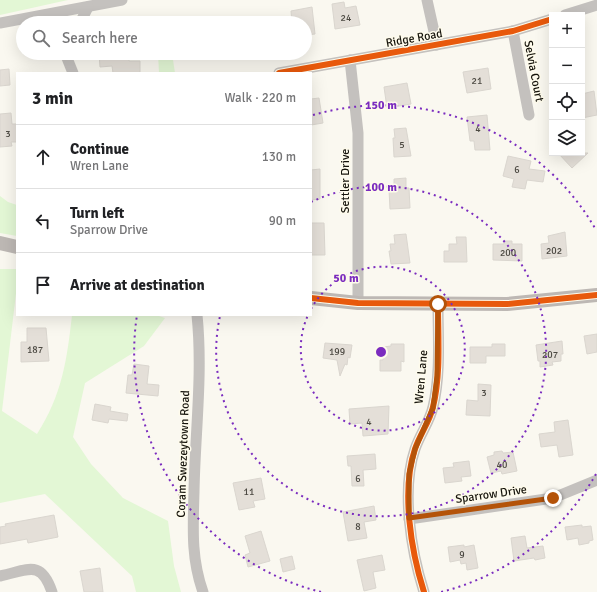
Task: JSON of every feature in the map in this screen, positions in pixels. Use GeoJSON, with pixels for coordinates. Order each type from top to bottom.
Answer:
{"type":"FeatureCollection","features":[{"type":"Feature","properties":{"kind":"main road"},"geometry":{"type":"LineString","coordinates":[[0,243],[16,247]]}},
{"type":"Feature","properties":{"kind":"main road"},"geometry":{"type":"LineString","coordinates":[[312,298],[358,302],[507,304],[597,295]]}},
{"type":"Feature","properties":{"kind":"street"},"geometry":{"type":"LineString","coordinates":[[56,16],[88,7],[122,0]]}},
{"type":"Feature","properties":{"kind":"street"},"geometry":{"type":"LineString","coordinates":[[427,0],[437,45]]}},
{"type":"Feature","properties":{"kind":"street"},"geometry":{"type":"LineString","coordinates":[[575,12],[597,5]]}},
{"type":"Feature","properties":{"kind":"street"},"geometry":{"type":"LineString","coordinates":[[84,16],[88,7]]}},
{"type":"Feature","properties":{"kind":"street","name":"Ridge Road"},"geometry":{"type":"LineString","coordinates":[[284,72],[512,31],[549,20]]}},
{"type":"Feature","properties":{"kind":"street"},"geometry":{"type":"LineString","coordinates":[[0,23],[16,22]]}},
{"type":"Feature","properties":{"kind":"street","name":"Selvia Court"},"geometry":{"type":"LineString","coordinates":[[512,31],[530,116]]}},
{"type":"Feature","properties":{"kind":"street"},"geometry":{"type":"LineString","coordinates":[[67,60],[72,72]]}},
{"type":"Feature","properties":{"kind":"street","name":"Settler Drive"},"geometry":{"type":"LineString","coordinates":[[350,60],[358,133],[358,302]]}},
{"type":"Feature","properties":{"kind":"street","name":"Wren Lane"},"geometry":{"type":"LineString","coordinates":[[424,592],[419,577],[409,518],[409,474],[415,449],[433,408],[437,376],[438,304]]}},
{"type":"Feature","properties":{"kind":"street","name":"Coram Swezeytown Road"},"geometry":{"type":"LineString","coordinates":[[197,316],[200,348],[193,537],[196,572],[204,592]]}},
{"type":"Feature","properties":{"kind":"street","name":"Sparrow Drive"},"geometry":{"type":"LineString","coordinates":[[409,518],[553,498],[597,480]]}},
{"type":"Feature","properties":{"kind":"street"},"geometry":{"type":"LineString","coordinates":[[0,576],[36,569],[42,572],[47,579],[52,592]]}},
{"type":"Feature","properties":{"kind":"green space"},"geometry":{"type":"Polygon","coordinates":[[[0,0],[68,0],[0,15],[0,0]]]}},
{"type":"Feature","properties":{"kind":"green space"},"geometry":{"type":"Polygon","coordinates":[[[158,60],[173,60],[175,72],[159,72],[158,60]]]}},
{"type":"Feature","properties":{"kind":"green space"},"geometry":{"type":"Polygon","coordinates":[[[0,196],[8,202],[16,205],[16,236],[0,233],[0,196]]]}},
{"type":"Feature","properties":{"kind":"green space"},"geometry":{"type":"Polygon","coordinates":[[[0,269],[16,269],[16,293],[2,411],[37,434],[58,391],[68,347],[72,316],[159,316],[165,318],[144,346],[85,383],[73,437],[91,464],[123,498],[168,521],[174,566],[181,592],[136,592],[132,576],[45,494],[0,503],[0,269]]]}},
{"type":"Feature","properties":{"kind":"building"},"geometry":{"type":"Polygon","coordinates":[[[344,2],[345,8],[356,6],[360,25],[335,29],[332,4],[344,2]]]}},
{"type":"Feature","properties":{"kind":"building"},"geometry":{"type":"Polygon","coordinates":[[[312,7],[315,34],[312,34],[312,16],[291,16],[291,11],[312,7]]]}},
{"type":"Feature","properties":{"kind":"building"},"geometry":{"type":"Polygon","coordinates":[[[100,60],[140,61],[140,72],[113,72],[112,66],[100,67],[100,60]]]}},
{"type":"Feature","properties":{"kind":"building"},"geometry":{"type":"Polygon","coordinates":[[[488,68],[491,89],[467,93],[463,72],[488,68]]]}},
{"type":"Feature","properties":{"kind":"building"},"geometry":{"type":"Polygon","coordinates":[[[9,69],[10,85],[0,86],[0,70],[9,69]]]}},
{"type":"Feature","properties":{"kind":"building"},"geometry":{"type":"Polygon","coordinates":[[[407,83],[411,104],[387,108],[384,87],[407,83]]]}},
{"type":"Feature","properties":{"kind":"building"},"geometry":{"type":"Polygon","coordinates":[[[594,91],[597,115],[585,117],[585,93],[594,91]]]}},
{"type":"Feature","properties":{"kind":"building"},"geometry":{"type":"Polygon","coordinates":[[[319,98],[323,123],[312,125],[312,99],[319,98]]]}},
{"type":"Feature","properties":{"kind":"building"},"geometry":{"type":"Polygon","coordinates":[[[11,113],[12,124],[16,124],[16,142],[11,142],[12,146],[0,147],[0,114],[11,113]]]}},
{"type":"Feature","properties":{"kind":"building"},"geometry":{"type":"Polygon","coordinates":[[[487,115],[490,150],[475,150],[474,141],[470,141],[467,117],[487,115]]]}},
{"type":"Feature","properties":{"kind":"building"},"geometry":{"type":"Polygon","coordinates":[[[406,128],[411,156],[394,157],[394,129],[406,128]]]}},
{"type":"Feature","properties":{"kind":"building"},"geometry":{"type":"Polygon","coordinates":[[[508,156],[531,161],[529,169],[545,171],[543,182],[527,180],[525,189],[512,187],[514,179],[503,176],[508,156]]]}},
{"type":"Feature","properties":{"kind":"building"},"geometry":{"type":"Polygon","coordinates":[[[561,156],[585,156],[572,168],[561,156]]]}},
{"type":"Feature","properties":{"kind":"building"},"geometry":{"type":"Polygon","coordinates":[[[320,169],[320,199],[312,200],[312,170],[320,169]]]}},
{"type":"Feature","properties":{"kind":"building"},"geometry":{"type":"Polygon","coordinates":[[[406,178],[406,188],[409,188],[410,208],[390,209],[389,189],[394,189],[394,179],[406,178]]]}},
{"type":"Feature","properties":{"kind":"building"},"geometry":{"type":"Polygon","coordinates":[[[312,223],[324,223],[325,255],[312,255],[312,223]]]}},
{"type":"Feature","properties":{"kind":"building"},"geometry":{"type":"Polygon","coordinates":[[[565,232],[567,256],[542,259],[541,244],[549,243],[548,236],[565,232]]]}},
{"type":"Feature","properties":{"kind":"building"},"geometry":{"type":"Polygon","coordinates":[[[406,234],[410,263],[391,264],[389,251],[391,251],[390,244],[395,244],[394,235],[406,234]]]}},
{"type":"Feature","properties":{"kind":"building"},"geometry":{"type":"Polygon","coordinates":[[[456,237],[466,237],[467,262],[444,262],[444,251],[449,251],[449,244],[457,244],[456,237]]]}},
{"type":"Feature","properties":{"kind":"building"},"geometry":{"type":"Polygon","coordinates":[[[504,241],[512,241],[512,244],[522,244],[522,261],[493,260],[493,244],[504,244],[504,241]]]}},
{"type":"Feature","properties":{"kind":"building"},"geometry":{"type":"Polygon","coordinates":[[[27,328],[46,328],[49,361],[21,362],[21,342],[27,342],[27,328]]]}},
{"type":"Feature","properties":{"kind":"building"},"geometry":{"type":"Polygon","coordinates":[[[597,334],[597,352],[587,354],[584,336],[597,334]]]}},
{"type":"Feature","properties":{"kind":"building"},"geometry":{"type":"Polygon","coordinates":[[[562,341],[563,354],[561,354],[561,361],[552,362],[553,365],[540,367],[536,345],[562,341]]]}},
{"type":"Feature","properties":{"kind":"building"},"geometry":{"type":"Polygon","coordinates":[[[325,343],[352,345],[350,358],[348,357],[347,365],[345,364],[340,376],[337,360],[323,358],[325,343]]]}},
{"type":"Feature","properties":{"kind":"building"},"geometry":{"type":"Polygon","coordinates":[[[391,344],[404,344],[404,362],[401,361],[401,371],[380,371],[380,360],[383,360],[383,347],[391,346],[391,344]]]}},
{"type":"Feature","properties":{"kind":"building"},"geometry":{"type":"Polygon","coordinates":[[[492,344],[505,344],[505,356],[486,356],[486,363],[470,363],[470,347],[492,347],[492,344]]]}},
{"type":"Feature","properties":{"kind":"building"},"geometry":{"type":"Polygon","coordinates":[[[134,364],[149,366],[147,384],[159,385],[158,396],[126,393],[128,375],[132,375],[134,364]]]}},
{"type":"Feature","properties":{"kind":"building"},"geometry":{"type":"Polygon","coordinates":[[[478,384],[491,385],[490,416],[466,415],[467,400],[478,401],[478,384]]]}},
{"type":"Feature","properties":{"kind":"building"},"geometry":{"type":"Polygon","coordinates":[[[95,404],[111,407],[110,411],[128,414],[127,421],[109,419],[108,423],[92,420],[95,404]]]}},
{"type":"Feature","properties":{"kind":"building"},"geometry":{"type":"Polygon","coordinates":[[[389,406],[388,434],[363,436],[362,423],[350,424],[349,409],[389,406]]]}},
{"type":"Feature","properties":{"kind":"building"},"geometry":{"type":"Polygon","coordinates":[[[568,420],[573,455],[559,457],[557,445],[541,447],[539,434],[555,432],[554,422],[568,420]]]}},
{"type":"Feature","properties":{"kind":"building"},"geometry":{"type":"Polygon","coordinates":[[[502,451],[503,453],[513,452],[517,471],[502,474],[501,471],[491,473],[487,457],[494,455],[494,452],[502,451]]]}},
{"type":"Feature","properties":{"kind":"building"},"geometry":{"type":"Polygon","coordinates":[[[375,454],[376,469],[363,470],[364,486],[352,486],[351,466],[348,466],[347,456],[375,454]]]}},
{"type":"Feature","properties":{"kind":"building"},"geometry":{"type":"Polygon","coordinates":[[[469,461],[471,476],[461,477],[462,481],[445,483],[443,468],[454,467],[453,463],[469,461]]]}},
{"type":"Feature","properties":{"kind":"building"},"geometry":{"type":"Polygon","coordinates":[[[261,478],[265,499],[253,501],[255,507],[239,510],[233,483],[261,478]]]}},
{"type":"Feature","properties":{"kind":"building"},"geometry":{"type":"Polygon","coordinates":[[[374,506],[376,520],[364,522],[367,538],[348,541],[343,512],[374,506]]]}},
{"type":"Feature","properties":{"kind":"building"},"geometry":{"type":"Polygon","coordinates":[[[54,515],[58,537],[28,543],[27,539],[0,544],[0,527],[6,526],[5,524],[54,515]]]}},
{"type":"Feature","properties":{"kind":"building"},"geometry":{"type":"Polygon","coordinates":[[[582,525],[582,527],[591,526],[593,540],[589,541],[589,543],[579,545],[578,538],[567,540],[565,527],[582,525]]]}},
{"type":"Feature","properties":{"kind":"building"},"geometry":{"type":"Polygon","coordinates":[[[261,531],[270,561],[248,567],[245,555],[250,553],[245,536],[261,531]]]}},
{"type":"Feature","properties":{"kind":"building"},"geometry":{"type":"Polygon","coordinates":[[[525,536],[527,548],[543,546],[545,558],[514,561],[511,538],[525,536]]]}},
{"type":"Feature","properties":{"kind":"building"},"geometry":{"type":"Polygon","coordinates":[[[464,545],[464,547],[474,545],[478,568],[467,570],[466,563],[461,564],[460,560],[450,562],[448,547],[464,545]]]}},
{"type":"Feature","properties":{"kind":"building"},"geometry":{"type":"Polygon","coordinates":[[[382,555],[385,570],[373,572],[376,588],[364,591],[357,560],[382,555]]]}},
{"type":"Feature","properties":{"kind":"building"},"geometry":{"type":"Polygon","coordinates":[[[292,556],[295,569],[283,572],[280,559],[292,556]]]}},
{"type":"Feature","properties":{"kind":"building"},"geometry":{"type":"Polygon","coordinates":[[[100,568],[103,592],[84,592],[80,571],[100,568]]]}},
{"type":"Feature","properties":{"kind":"cycle path"},"geometry":{"type":"LineString","coordinates":[[285,72],[513,31],[549,20]]}},
{"type":"Feature","properties":{"kind":"cycle path"},"geometry":{"type":"LineString","coordinates":[[312,298],[358,303],[507,304],[597,295]]}},
{"type":"Feature","properties":{"kind":"cycle path"},"geometry":{"type":"LineString","coordinates":[[424,592],[415,558],[409,520],[408,501],[411,465],[415,449],[432,412],[436,394],[438,304]]}},
{"type":"Feature","properties":{"kind":"route"},"geometry":{"type":"LineString","coordinates":[[438,304],[437,376],[433,408],[415,449],[409,474],[409,518],[553,498]]}}]}
